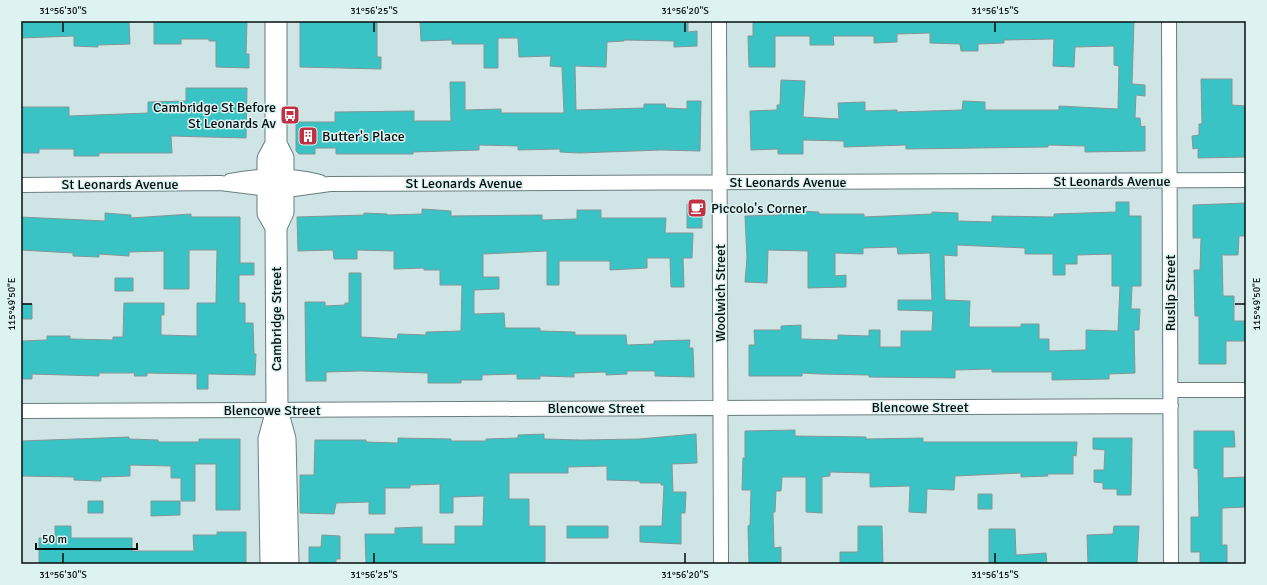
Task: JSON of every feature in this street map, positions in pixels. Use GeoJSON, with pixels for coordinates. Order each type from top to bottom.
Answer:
{"type":"FeatureCollection","features":[{"type":"Feature","properties":{"kind":"main road","name":"Cambridge Street"},"geometry":{"type":"LineString","coordinates":[[276,21],[276,144],[284,158],[276,183],[283,212],[276,227],[277,410],[285,439],[288,564]]}},
{"type":"Feature","properties":{"kind":"main road","name":"Cambridge Street"},"geometry":{"type":"LineString","coordinates":[[271,564],[269,439],[277,410]]}},
{"type":"Feature","properties":{"kind":"street","name":"Woolwich Street"},"geometry":{"type":"LineString","coordinates":[[719,21],[721,564]]}},
{"type":"Feature","properties":{"kind":"street","name":"Ruslip Street"},"geometry":{"type":"LineString","coordinates":[[1169,21],[1171,564]]}},
{"type":"Feature","properties":{"kind":"street","name":"St Leonards Avenue"},"geometry":{"type":"LineString","coordinates":[[21,185],[276,183],[294,176],[330,184],[1246,180]]}},
{"type":"Feature","properties":{"kind":"street"},"geometry":{"type":"LineString","coordinates":[[1171,390],[1246,390]]}},
{"type":"Feature","properties":{"kind":"street","name":"Blencowe Street"},"geometry":{"type":"LineString","coordinates":[[21,411],[1171,406]]}},
{"type":"Feature","properties":{"kind":"building"},"geometry":{"type":"Polygon","coordinates":[[[21,21],[129,21],[130,44],[98,45],[98,47],[74,46],[74,36],[21,38],[21,21]]]}},
{"type":"Feature","properties":{"kind":"building"},"geometry":{"type":"Polygon","coordinates":[[[154,21],[247,21],[246,54],[249,54],[249,68],[216,67],[216,41],[209,41],[209,39],[181,39],[181,44],[154,44],[154,21]]]}},
{"type":"Feature","properties":{"kind":"building"},"geometry":{"type":"Polygon","coordinates":[[[300,21],[377,21],[377,57],[381,57],[381,69],[300,67],[300,21]]]}},
{"type":"Feature","properties":{"kind":"building"},"geometry":{"type":"Polygon","coordinates":[[[420,21],[688,21],[688,32],[697,31],[697,46],[674,47],[674,41],[624,40],[607,42],[606,67],[575,66],[576,110],[644,108],[644,104],[665,104],[666,108],[687,109],[687,101],[701,101],[700,151],[661,150],[579,153],[560,152],[560,149],[518,150],[518,146],[479,145],[479,150],[413,152],[413,154],[336,154],[336,148],[315,148],[315,154],[299,154],[296,151],[296,122],[335,122],[335,112],[414,111],[414,121],[451,121],[450,82],[465,82],[465,110],[501,109],[501,113],[564,113],[562,67],[550,66],[551,56],[519,57],[518,38],[498,38],[498,68],[484,68],[484,44],[452,44],[452,40],[421,41],[420,21]]]}},
{"type":"Feature","properties":{"kind":"building"},"geometry":{"type":"Polygon","coordinates":[[[753,21],[1134,21],[1132,84],[1145,85],[1145,96],[1136,95],[1135,118],[1140,118],[1141,127],[1145,126],[1145,151],[1085,152],[1085,146],[1048,145],[1048,147],[906,149],[906,145],[844,147],[844,141],[803,140],[803,154],[778,154],[778,149],[751,150],[750,111],[777,110],[777,105],[780,105],[781,80],[805,81],[803,117],[839,119],[838,103],[865,102],[865,111],[897,110],[897,112],[962,110],[963,101],[985,102],[985,110],[1059,110],[1059,106],[1118,109],[1119,66],[1114,65],[1114,46],[1075,47],[1074,67],[1053,66],[1054,39],[1004,40],[1004,43],[978,44],[978,51],[961,51],[960,44],[930,43],[930,33],[897,34],[897,42],[874,43],[874,36],[833,36],[834,45],[810,45],[810,36],[775,36],[775,67],[749,67],[748,36],[753,36],[753,21]]]}},
{"type":"Feature","properties":{"kind":"building"},"geometry":{"type":"Polygon","coordinates":[[[1201,79],[1232,79],[1232,105],[1246,106],[1246,157],[1198,158],[1198,148],[1193,149],[1192,136],[1199,135],[1199,124],[1202,124],[1201,79]]]}},
{"type":"Feature","properties":{"kind":"building"},"geometry":{"type":"Polygon","coordinates":[[[186,88],[247,88],[246,138],[171,136],[172,153],[99,153],[99,156],[74,156],[74,149],[39,149],[39,153],[21,153],[21,107],[69,107],[69,116],[148,113],[148,102],[186,101],[186,88]]]}},
{"type":"Feature","properties":{"kind":"building"},"geometry":{"type":"Polygon","coordinates":[[[1116,202],[1129,202],[1129,216],[1141,216],[1141,286],[1132,286],[1131,309],[1140,309],[1139,330],[1134,330],[1135,373],[1109,374],[1109,379],[1052,380],[1052,372],[992,372],[992,369],[955,370],[955,378],[869,377],[869,375],[802,373],[802,376],[749,376],[749,345],[755,345],[754,330],[781,330],[781,326],[801,325],[801,339],[838,340],[838,335],[869,336],[869,330],[880,330],[880,347],[901,347],[901,331],[932,331],[933,311],[898,310],[898,300],[932,300],[930,253],[898,254],[897,247],[863,248],[863,254],[835,253],[835,276],[846,275],[846,287],[808,288],[808,251],[768,250],[767,283],[745,282],[747,258],[745,216],[779,215],[779,210],[819,212],[819,214],[864,214],[864,217],[932,214],[932,212],[958,213],[958,221],[992,222],[992,216],[1054,217],[1054,214],[1116,212],[1116,202]],[[957,245],[957,256],[944,255],[945,300],[970,301],[969,327],[1021,327],[1021,324],[1039,324],[1039,339],[1049,339],[1049,351],[1086,350],[1086,330],[1118,331],[1120,286],[1112,286],[1112,254],[1077,255],[1077,264],[1065,264],[1065,275],[1053,275],[1053,254],[1025,254],[1025,248],[957,245]]]}},
{"type":"Feature","properties":{"kind":"building"},"geometry":{"type":"Polygon","coordinates":[[[1246,203],[1246,236],[1239,236],[1238,255],[1222,255],[1223,296],[1234,296],[1234,321],[1246,321],[1246,341],[1226,341],[1226,364],[1199,364],[1199,316],[1195,316],[1194,270],[1200,270],[1201,238],[1193,238],[1193,205],[1246,203]]]}},
{"type":"Feature","properties":{"kind":"building"},"geometry":{"type":"Polygon","coordinates":[[[687,204],[702,205],[702,228],[687,228],[687,204]]]}},
{"type":"Feature","properties":{"kind":"building"},"geometry":{"type":"Polygon","coordinates":[[[422,209],[451,211],[451,216],[542,215],[542,220],[577,219],[577,210],[601,210],[601,218],[666,218],[665,233],[693,233],[692,258],[683,258],[684,287],[671,287],[670,258],[647,258],[647,268],[610,270],[610,261],[559,261],[559,285],[547,285],[547,251],[483,254],[483,277],[499,277],[499,289],[474,290],[474,314],[504,313],[505,328],[540,328],[540,331],[575,332],[575,335],[626,335],[627,345],[654,344],[654,341],[690,340],[689,348],[693,348],[694,377],[655,376],[655,371],[627,371],[627,374],[606,375],[606,372],[574,373],[574,377],[540,376],[540,379],[517,379],[517,374],[482,375],[482,380],[461,380],[461,383],[428,383],[428,373],[361,371],[326,372],[326,381],[306,381],[305,302],[325,302],[325,306],[345,305],[345,303],[349,303],[349,273],[361,273],[361,337],[397,339],[398,334],[426,335],[426,332],[461,331],[462,285],[440,285],[440,270],[424,270],[424,268],[394,269],[394,251],[357,250],[357,259],[334,259],[333,250],[298,251],[297,217],[364,215],[364,213],[387,215],[422,214],[422,209]]]}},
{"type":"Feature","properties":{"kind":"building"},"geometry":{"type":"Polygon","coordinates":[[[105,213],[131,215],[131,218],[191,214],[191,217],[240,217],[240,263],[254,263],[254,275],[239,275],[239,303],[245,303],[245,323],[253,323],[254,354],[256,354],[255,375],[208,374],[208,389],[197,389],[197,374],[147,373],[147,376],[134,376],[135,373],[99,373],[99,376],[32,374],[32,379],[21,379],[21,341],[47,340],[47,336],[70,336],[70,339],[113,340],[113,337],[123,337],[124,303],[164,303],[164,315],[161,315],[161,335],[197,336],[197,303],[216,303],[217,250],[189,250],[189,289],[164,289],[164,251],[129,252],[129,256],[99,254],[99,257],[73,256],[73,253],[21,250],[21,217],[105,221],[105,213]]]}},
{"type":"Feature","properties":{"kind":"building"},"geometry":{"type":"Polygon","coordinates":[[[115,278],[133,278],[133,291],[115,291],[115,278]]]}},
{"type":"Feature","properties":{"kind":"building"},"geometry":{"type":"Polygon","coordinates":[[[21,304],[32,304],[32,319],[21,319],[21,304]]]}},
{"type":"Feature","properties":{"kind":"building"},"geometry":{"type":"Polygon","coordinates":[[[795,430],[795,436],[866,437],[866,439],[923,438],[923,442],[1077,442],[1076,456],[1073,455],[1073,474],[1047,474],[1048,476],[1021,477],[1021,473],[955,476],[954,490],[927,489],[926,513],[909,512],[910,486],[870,487],[870,473],[830,472],[830,476],[822,477],[822,513],[806,512],[806,477],[782,477],[781,491],[776,491],[775,512],[773,512],[774,548],[781,547],[781,563],[749,564],[748,526],[750,525],[751,490],[742,490],[743,458],[745,458],[745,431],[795,430]]]}},
{"type":"Feature","properties":{"kind":"building"},"geometry":{"type":"Polygon","coordinates":[[[1194,431],[1234,431],[1235,447],[1223,447],[1223,478],[1246,477],[1246,507],[1222,508],[1222,545],[1227,545],[1227,564],[1200,564],[1200,552],[1191,552],[1191,517],[1199,517],[1198,469],[1194,468],[1194,431]]]}},
{"type":"Feature","properties":{"kind":"building"},"geometry":{"type":"Polygon","coordinates":[[[544,434],[544,439],[581,440],[639,439],[696,434],[697,463],[672,464],[673,492],[686,492],[685,513],[681,513],[681,544],[640,542],[640,526],[662,526],[664,485],[661,485],[661,483],[640,483],[640,481],[607,480],[607,466],[568,467],[568,473],[509,473],[509,499],[529,499],[529,526],[545,526],[545,564],[366,564],[365,534],[395,534],[395,528],[422,527],[422,544],[455,544],[455,526],[483,526],[484,496],[453,497],[453,513],[440,513],[440,484],[410,485],[410,488],[385,488],[385,514],[369,514],[369,502],[336,503],[334,514],[300,513],[300,475],[314,475],[315,440],[366,440],[366,442],[398,443],[398,438],[486,441],[486,439],[518,438],[518,435],[544,434]]]}},
{"type":"Feature","properties":{"kind":"building"},"geometry":{"type":"Polygon","coordinates":[[[129,437],[129,439],[158,440],[158,442],[199,442],[199,439],[240,439],[240,510],[216,510],[216,464],[195,464],[195,501],[181,501],[181,478],[171,478],[171,466],[130,465],[130,476],[101,477],[101,481],[74,480],[74,477],[21,476],[21,441],[129,437]]]}},
{"type":"Feature","properties":{"kind":"building"},"geometry":{"type":"Polygon","coordinates":[[[1093,438],[1132,438],[1131,495],[1117,495],[1117,489],[1103,489],[1103,483],[1094,482],[1094,470],[1104,470],[1105,450],[1093,449],[1093,438]]]}},
{"type":"Feature","properties":{"kind":"building"},"geometry":{"type":"Polygon","coordinates":[[[978,494],[992,494],[992,509],[978,509],[978,494]]]}},
{"type":"Feature","properties":{"kind":"building"},"geometry":{"type":"Polygon","coordinates":[[[88,501],[103,501],[103,513],[88,513],[88,501]]]}},
{"type":"Feature","properties":{"kind":"building"},"geometry":{"type":"Polygon","coordinates":[[[151,501],[180,501],[180,515],[151,516],[151,501]]]}},
{"type":"Feature","properties":{"kind":"building"},"geometry":{"type":"Polygon","coordinates":[[[55,526],[71,526],[71,538],[132,538],[132,551],[194,551],[193,535],[217,535],[217,532],[246,532],[246,564],[39,564],[39,538],[55,538],[55,526]]]}},
{"type":"Feature","properties":{"kind":"building"},"geometry":{"type":"Polygon","coordinates":[[[567,526],[608,526],[608,538],[567,538],[567,526]]]}},
{"type":"Feature","properties":{"kind":"building"},"geometry":{"type":"Polygon","coordinates":[[[858,526],[882,526],[883,564],[840,564],[840,552],[858,552],[858,526]]]}},
{"type":"Feature","properties":{"kind":"building"},"geometry":{"type":"Polygon","coordinates":[[[1114,526],[1139,526],[1137,564],[1088,564],[1087,535],[1113,534],[1114,526]]]}},
{"type":"Feature","properties":{"kind":"building"},"geometry":{"type":"Polygon","coordinates":[[[989,529],[1015,529],[1016,555],[1046,553],[1047,564],[989,564],[989,529]]]}},
{"type":"Feature","properties":{"kind":"building"},"geometry":{"type":"Polygon","coordinates":[[[322,535],[340,536],[340,559],[336,559],[336,564],[309,564],[309,547],[321,547],[322,535]]]}},
{"type":"Feature","properties":{"kind":"place","name":"Cambridge St Before St Leonards Av"},"geometry":{"type":"Point","coordinates":[290,115]}},
{"type":"Feature","properties":{"kind":"place","name":"Butter's Place"},"geometry":{"type":"Point","coordinates":[308,136]}},
{"type":"Feature","properties":{"kind":"place","name":"Piccolo's Corner"},"geometry":{"type":"Point","coordinates":[697,208]}}]}
